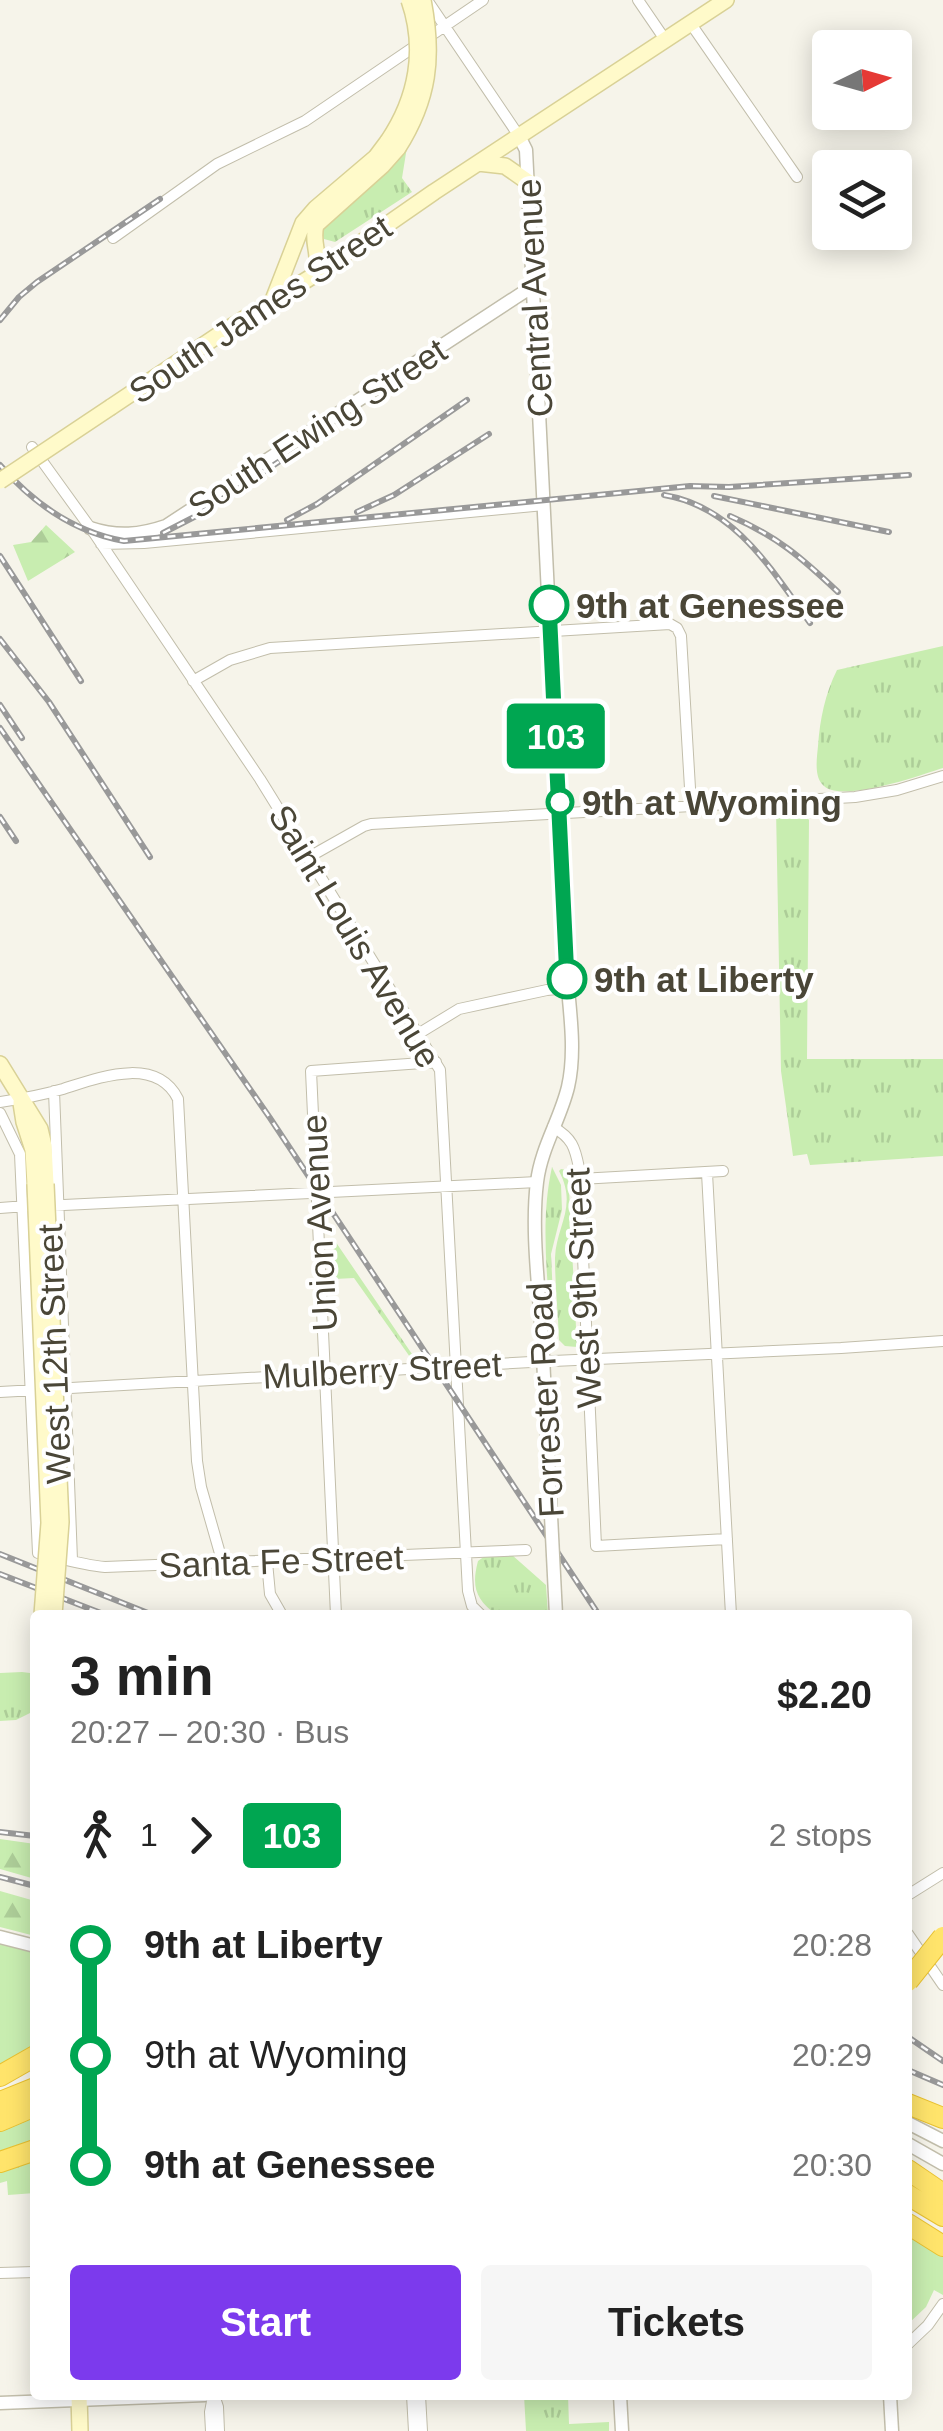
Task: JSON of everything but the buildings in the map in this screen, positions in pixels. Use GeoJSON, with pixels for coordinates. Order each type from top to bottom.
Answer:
{"type":"FeatureCollection","features":[{"type":"Feature","properties":{"kind":"highway"},"geometry":{"type":"LineString","coordinates":[[912,1977],[943,1937]]}},
{"type":"Feature","properties":{"kind":"highway"},"geometry":{"type":"LineString","coordinates":[[912,1994],[943,1959]]}},
{"type":"Feature","properties":{"kind":"highway"},"geometry":{"type":"LineString","coordinates":[[0,2076],[30,2059]]}},
{"type":"Feature","properties":{"kind":"highway"},"geometry":{"type":"LineString","coordinates":[[0,2102],[30,2090]]}},
{"type":"Feature","properties":{"kind":"highway"},"geometry":{"type":"LineString","coordinates":[[912,2106],[943,2118]]}},
{"type":"Feature","properties":{"kind":"highway"},"geometry":{"type":"LineString","coordinates":[[0,2121],[30,2108]]}},
{"type":"Feature","properties":{"kind":"highway"},"geometry":{"type":"LineString","coordinates":[[0,2162],[30,2152]]}},
{"type":"Feature","properties":{"kind":"highway"},"geometry":{"type":"LineString","coordinates":[[912,2173],[943,2194]]}},
{"type":"Feature","properties":{"kind":"highway"},"geometry":{"type":"LineString","coordinates":[[912,2197],[943,2216]]}},
{"type":"Feature","properties":{"kind":"highway"},"geometry":{"type":"LineString","coordinates":[[912,2227],[943,2246]]}},
{"type":"Feature","properties":{"kind":"main road"},"geometry":{"type":"LineString","coordinates":[[296,239],[299,262],[316,274],[316,225],[382,166],[393,144],[417,70],[416,22],[409,0]]}},
{"type":"Feature","properties":{"kind":"main road"},"geometry":{"type":"LineString","coordinates":[[273,301],[304,223],[316,208],[393,144],[417,114],[428,69],[425,0]]}},
{"type":"Feature","properties":{"kind":"main road","name":"South James Street"},"geometry":{"type":"LineString","coordinates":[[0,480],[726,0]]}},
{"type":"Feature","properties":{"kind":"main road"},"geometry":{"type":"LineString","coordinates":[[478,163],[505,166],[528,182]]}},
{"type":"Feature","properties":{"kind":"main road","name":"West 12th Street"},"geometry":{"type":"LineString","coordinates":[[0,1064],[20,1099],[41,1184],[61,1522],[54,1610]]}},
{"type":"Feature","properties":{"kind":"main road","name":"West 12th Street"},"geometry":{"type":"LineString","coordinates":[[41,1184],[49,1523],[42,1610]]}},
{"type":"Feature","properties":{"kind":"main road"},"geometry":{"type":"LineString","coordinates":[[79,2400],[80,2431]]}},
{"type":"Feature","properties":{"kind":"street","name":"Central Avenue"},"geometry":{"type":"LineString","coordinates":[[425,0],[526,150],[544,505]]}},
{"type":"Feature","properties":{"kind":"street"},"geometry":{"type":"LineString","coordinates":[[113,238],[217,164],[304,121],[483,0]]}},
{"type":"Feature","properties":{"kind":"street"},"geometry":{"type":"LineString","coordinates":[[638,0],[666,41]]}},
{"type":"Feature","properties":{"kind":"street"},"geometry":{"type":"LineString","coordinates":[[692,24],[797,177]]}},
{"type":"Feature","properties":{"kind":"street","name":"South Ewing Street"},"geometry":{"type":"LineString","coordinates":[[90,528],[133,534],[166,526],[533,286]]}},
{"type":"Feature","properties":{"kind":"street","name":"Saint Louis Avenue"},"geometry":{"type":"LineString","coordinates":[[32,447],[310,857],[442,1074],[466,1553],[469,1598],[476,1610]]}},
{"type":"Feature","properties":{"kind":"street"},"geometry":{"type":"LineString","coordinates":[[101,544],[544,505]]}},
{"type":"Feature","properties":{"kind":"street","name":"West 9th Street"},"geometry":{"type":"LineString","coordinates":[[544,505],[572,1055],[571,1073],[553,1127],[567,1135],[580,1178],[596,1546],[727,1539]]}},
{"type":"Feature","properties":{"kind":"street"},"geometry":{"type":"LineString","coordinates":[[193,681],[230,660],[270,648],[664,623],[675,627],[681,636],[692,806]]}},
{"type":"Feature","properties":{"kind":"street"},"geometry":{"type":"LineString","coordinates":[[310,857],[371,824],[873,796],[943,776]]}},
{"type":"Feature","properties":{"kind":"street"},"geometry":{"type":"LineString","coordinates":[[418,1034],[459,1009],[568,988]]}},
{"type":"Feature","properties":{"kind":"street","name":"Union Avenue"},"geometry":{"type":"LineString","coordinates":[[336,1610],[311,1072],[436,1062]]}},
{"type":"Feature","properties":{"kind":"street"},"geometry":{"type":"LineString","coordinates":[[0,1102],[109,1074],[157,1078],[172,1087],[178,1099],[201,1487],[222,1564]]}},
{"type":"Feature","properties":{"kind":"street","name":"West 12th Street"},"geometry":{"type":"LineString","coordinates":[[54,1091],[72,1560]]}},
{"type":"Feature","properties":{"kind":"street","name":"West 12th Street"},"geometry":{"type":"LineString","coordinates":[[0,1112],[20,1154],[38,1553]]}},
{"type":"Feature","properties":{"kind":"street","name":"Forrester Road"},"geometry":{"type":"LineString","coordinates":[[553,1127],[542,1155],[535,1206],[556,1610]]}},
{"type":"Feature","properties":{"kind":"street"},"geometry":{"type":"LineString","coordinates":[[580,1178],[723,1171]]}},
{"type":"Feature","properties":{"kind":"street"},"geometry":{"type":"LineString","coordinates":[[707,1173],[731,1610]]}},
{"type":"Feature","properties":{"kind":"street"},"geometry":{"type":"LineString","coordinates":[[0,1208],[537,1182]]}},
{"type":"Feature","properties":{"kind":"street"},"geometry":{"type":"LineString","coordinates":[[41,1206],[48,1377]]}},
{"type":"Feature","properties":{"kind":"street","name":"Mulberry Street"},"geometry":{"type":"LineString","coordinates":[[0,1392],[943,1341]]}},
{"type":"Feature","properties":{"kind":"street","name":"Santa Fe Street"},"geometry":{"type":"LineString","coordinates":[[38,1553],[105,1567],[526,1550]]}},
{"type":"Feature","properties":{"kind":"street"},"geometry":{"type":"LineString","coordinates":[[267,1562],[270,1594],[279,1610]]}},
{"type":"Feature","properties":{"kind":"street"},"geometry":{"type":"LineString","coordinates":[[912,1893],[943,1874]]}},
{"type":"Feature","properties":{"kind":"street"},"geometry":{"type":"LineString","coordinates":[[0,1937],[30,1945]]}},
{"type":"Feature","properties":{"kind":"street"},"geometry":{"type":"LineString","coordinates":[[912,1940],[943,1985]]}},
{"type":"Feature","properties":{"kind":"street"},"geometry":{"type":"LineString","coordinates":[[912,2124],[943,2140]]}},
{"type":"Feature","properties":{"kind":"street"},"geometry":{"type":"LineString","coordinates":[[912,2146],[943,2164]]}},
{"type":"Feature","properties":{"kind":"street"},"geometry":{"type":"LineString","coordinates":[[0,2274],[30,2272]]}},
{"type":"Feature","properties":{"kind":"street"},"geometry":{"type":"LineString","coordinates":[[912,2340],[943,2304]]}},
{"type":"Feature","properties":{"kind":"street"},"geometry":{"type":"LineString","coordinates":[[0,2404],[45,2400]]}},
{"type":"Feature","properties":{"kind":"street"},"geometry":{"type":"LineString","coordinates":[[211,2431],[213,2400]]}},
{"type":"Feature","properties":{"kind":"street"},"geometry":{"type":"LineString","coordinates":[[216,2400],[219,2431]]}},
{"type":"Feature","properties":{"kind":"street"},"geometry":{"type":"LineString","coordinates":[[412,2400],[414,2431]]}},
{"type":"Feature","properties":{"kind":"street"},"geometry":{"type":"LineString","coordinates":[[420,2400],[422,2431]]}},
{"type":"Feature","properties":{"kind":"street"},"geometry":{"type":"LineString","coordinates":[[620,2400],[622,2431]]}},
{"type":"Feature","properties":{"kind":"street"},"geometry":{"type":"LineString","coordinates":[[890,2400],[892,2431]]}},
{"type":"Feature","properties":{"kind":"green space"},"geometry":{"type":"Polygon","coordinates":[[[407,147],[402,178],[412,192],[335,242],[324,239],[321,231],[327,221],[370,187],[407,147]]]}},
{"type":"Feature","properties":{"kind":"green space"},"geometry":{"type":"Polygon","coordinates":[[[46,525],[75,552],[28,581],[13,545],[31,542],[46,525]]]}},
{"type":"Feature","properties":{"kind":"green space"},"geometry":{"type":"Polygon","coordinates":[[[943,646],[943,768],[862,790],[831,790],[822,784],[817,766],[820,726],[837,670],[943,646]]]}},
{"type":"Feature","properties":{"kind":"green space"},"geometry":{"type":"Polygon","coordinates":[[[794,808],[809,820],[807,1059],[943,1059],[943,1156],[810,1165],[807,1154],[793,1156],[781,1071],[776,809],[794,808]]]}},
{"type":"Feature","properties":{"kind":"green space"},"geometry":{"type":"Polygon","coordinates":[[[552,1167],[561,1185],[562,1210],[551,1254],[555,1340],[552,1347],[545,1234],[552,1167]]]}},
{"type":"Feature","properties":{"kind":"green space"},"geometry":{"type":"Polygon","coordinates":[[[561,1169],[568,1170],[577,1347],[565,1346],[559,1340],[555,1258],[567,1195],[561,1169]]]}},
{"type":"Feature","properties":{"kind":"green space"},"geometry":{"type":"Polygon","coordinates":[[[333,1238],[414,1357],[410,1357],[354,1278],[335,1279],[333,1238]]]}},
{"type":"Feature","properties":{"kind":"green space"},"geometry":{"type":"Polygon","coordinates":[[[512,1555],[546,1585],[548,1610],[491,1610],[484,1604],[475,1578],[478,1561],[485,1556],[512,1555]]]}},
{"type":"Feature","properties":{"kind":"green space"},"geometry":{"type":"Polygon","coordinates":[[[0,1673],[30,1673],[30,1713],[16,1720],[0,1721],[0,1673]]]}},
{"type":"Feature","properties":{"kind":"green space"},"geometry":{"type":"Polygon","coordinates":[[[0,1839],[30,1843],[30,1878],[0,1869],[0,1839]]]}},
{"type":"Feature","properties":{"kind":"green space"},"geometry":{"type":"Polygon","coordinates":[[[0,1891],[30,1900],[30,1935],[0,1927],[0,1891]]]}},
{"type":"Feature","properties":{"kind":"green space"},"geometry":{"type":"Polygon","coordinates":[[[0,1934],[30,1942],[30,2063],[0,2081],[0,1934]]]}},
{"type":"Feature","properties":{"kind":"green space"},"geometry":{"type":"Polygon","coordinates":[[[30,2117],[30,2145],[0,2156],[0,2131],[30,2117]]]}},
{"type":"Feature","properties":{"kind":"green space"},"geometry":{"type":"Polygon","coordinates":[[[30,2156],[30,2193],[8,2195],[7,2181],[0,2183],[0,2167],[30,2156]]]}},
{"type":"Feature","properties":{"kind":"green space"},"geometry":{"type":"Polygon","coordinates":[[[912,2224],[943,2247],[943,2295],[934,2290],[926,2307],[912,2320],[912,2224]]]}},
{"type":"Feature","properties":{"kind":"green space"},"geometry":{"type":"Polygon","coordinates":[[[524,2400],[568,2400],[569,2424],[609,2422],[609,2431],[526,2431],[524,2400]]]}},
{"type":"Feature","properties":{"kind":"railway"},"geometry":{"type":"LineString","coordinates":[[0,320],[37,282],[160,199]]}},
{"type":"Feature","properties":{"kind":"railway"},"geometry":{"type":"LineString","coordinates":[[287,520],[317,504],[467,400]]}},
{"type":"Feature","properties":{"kind":"railway"},"geometry":{"type":"LineString","coordinates":[[357,512],[394,495],[489,434]]}},
{"type":"Feature","properties":{"kind":"railway"},"geometry":{"type":"LineString","coordinates":[[163,533],[198,515],[286,457]]}},
{"type":"Feature","properties":{"kind":"railway"},"geometry":{"type":"LineString","coordinates":[[0,465],[26,492],[56,514],[88,531],[124,541],[690,486],[909,475]]}},
{"type":"Feature","properties":{"kind":"railway"},"geometry":{"type":"LineString","coordinates":[[664,495],[711,512],[731,527],[765,562],[810,623]]}},
{"type":"Feature","properties":{"kind":"railway"},"geometry":{"type":"LineString","coordinates":[[714,496],[889,532]]}},
{"type":"Feature","properties":{"kind":"railway"},"geometry":{"type":"LineString","coordinates":[[730,516],[788,549],[838,592]]}},
{"type":"Feature","properties":{"kind":"railway"},"geometry":{"type":"LineString","coordinates":[[0,556],[81,681]]}},
{"type":"Feature","properties":{"kind":"railway"},"geometry":{"type":"LineString","coordinates":[[0,639],[49,702],[150,857]]}},
{"type":"Feature","properties":{"kind":"railway"},"geometry":{"type":"LineString","coordinates":[[0,705],[22,738]]}},
{"type":"Feature","properties":{"kind":"railway"},"geometry":{"type":"LineString","coordinates":[[0,728],[270,1118],[596,1610]]}},
{"type":"Feature","properties":{"kind":"railway"},"geometry":{"type":"LineString","coordinates":[[0,817],[16,841]]}},
{"type":"Feature","properties":{"kind":"railway"},"geometry":{"type":"LineString","coordinates":[[0,1554],[140,1610]]}},
{"type":"Feature","properties":{"kind":"railway"},"geometry":{"type":"LineString","coordinates":[[0,1574],[93,1610]]}},
{"type":"Feature","properties":{"kind":"railway"},"geometry":{"type":"LineString","coordinates":[[0,1832],[30,1835]]}},
{"type":"Feature","properties":{"kind":"railway"},"geometry":{"type":"LineString","coordinates":[[0,1877],[30,1885]]}},
{"type":"Feature","properties":{"kind":"railway"},"geometry":{"type":"LineString","coordinates":[[912,2040],[943,2061]]}},
{"type":"Feature","properties":{"kind":"railway"},"geometry":{"type":"LineString","coordinates":[[912,2072],[943,2085]]}},
{"type":"Feature","properties":{"kind":"bus line","name":"103"},"geometry":{"type":"LineString","coordinates":[[549,605],[567,979]]}},
{"type":"Feature","properties":{"kind":"place","name":"9th at Genessee"},"geometry":{"type":"Point","coordinates":[549,605]}},
{"type":"Feature","properties":{"kind":"place","name":"9th at Wyoming"},"geometry":{"type":"Point","coordinates":[560,802]}},
{"type":"Feature","properties":{"kind":"place","name":"9th at Liberty"},"geometry":{"type":"Point","coordinates":[567,979]}}]}
